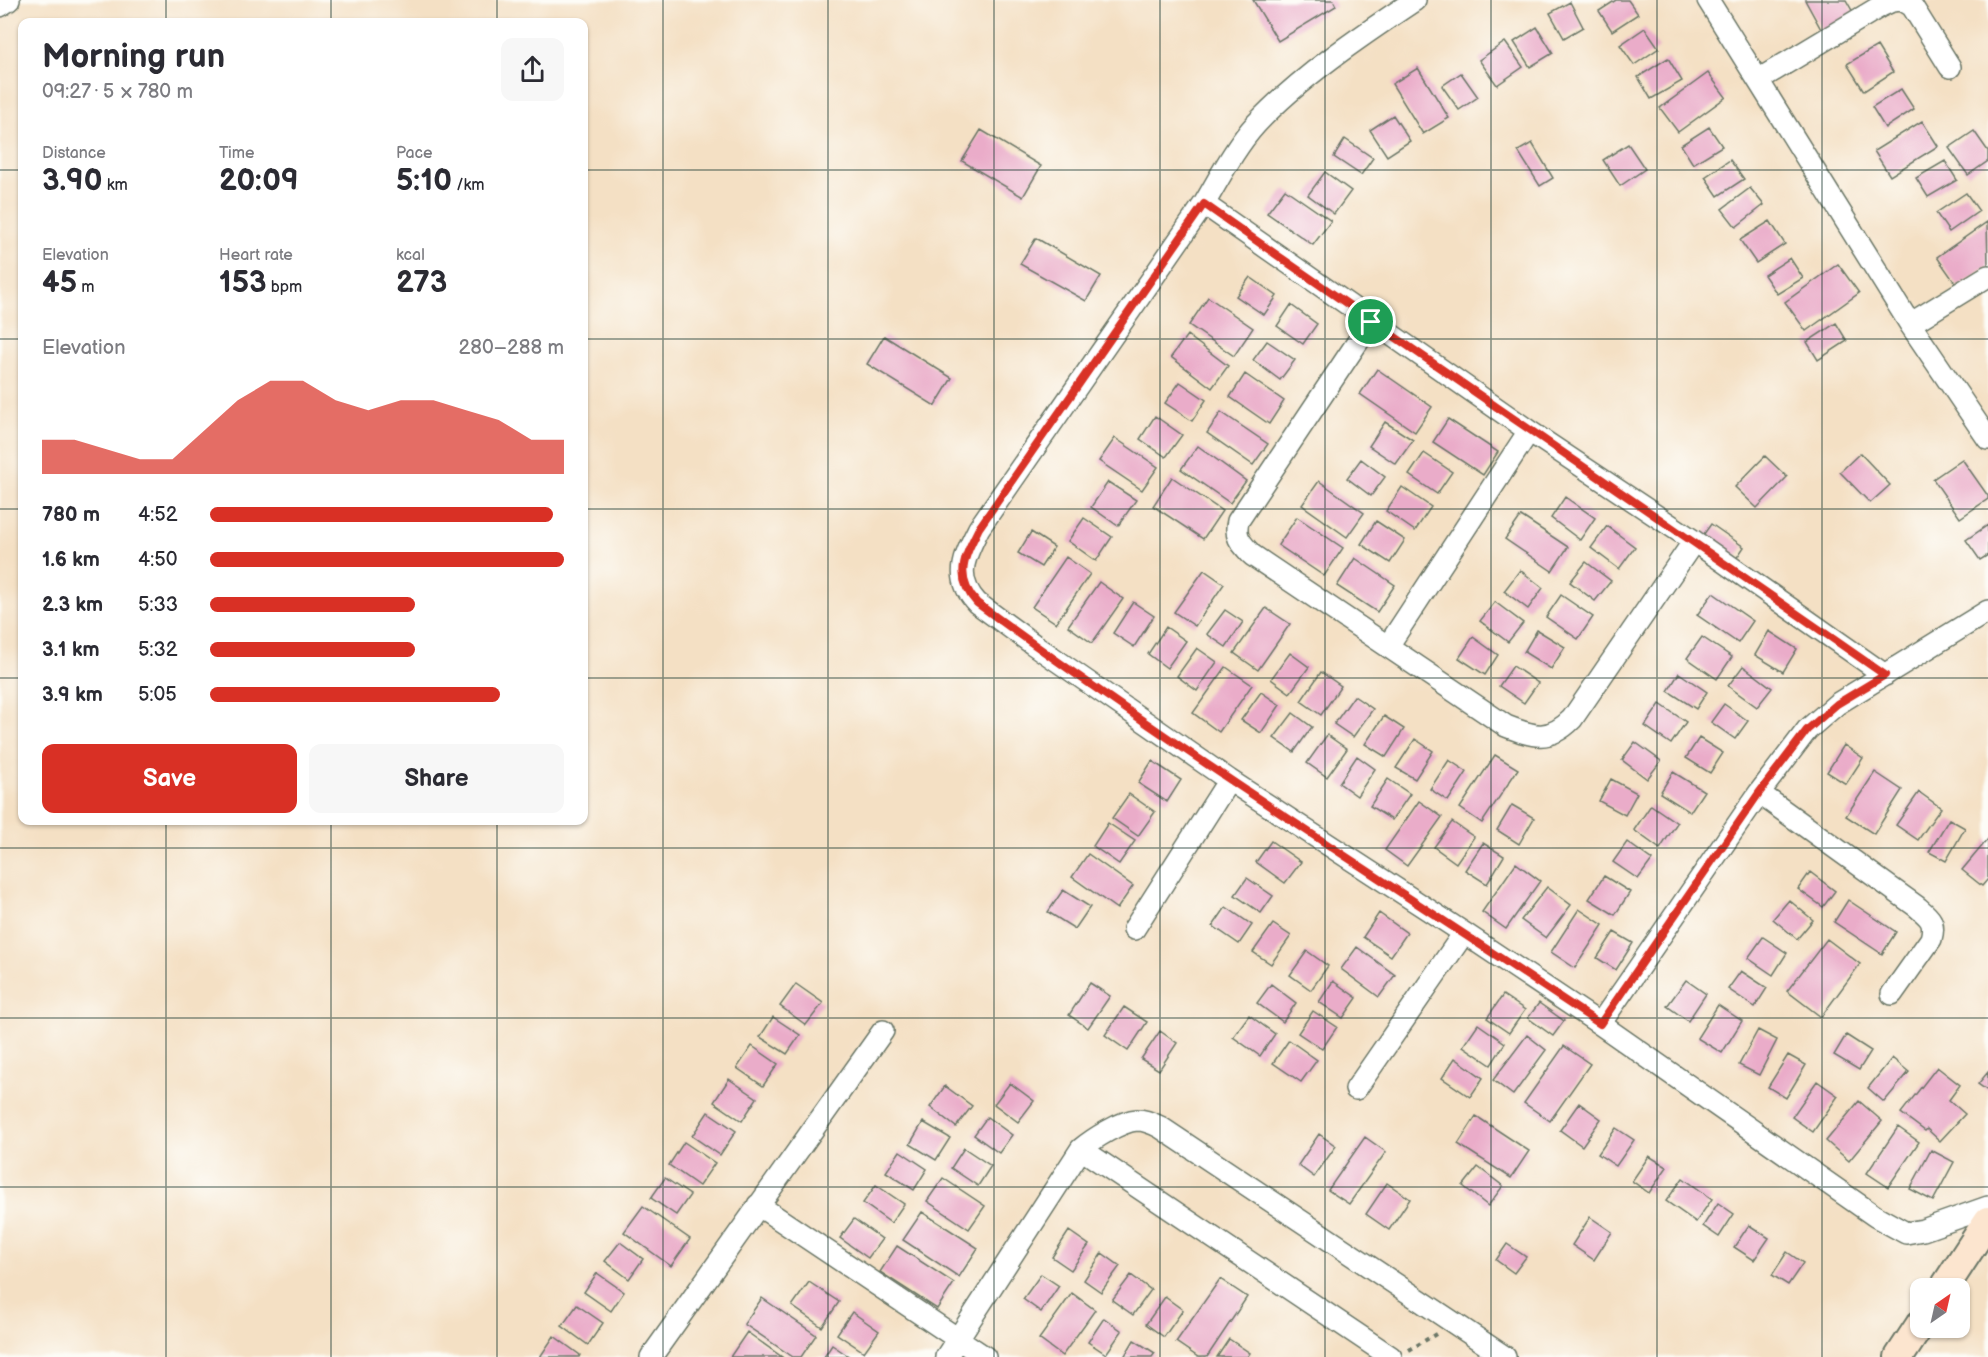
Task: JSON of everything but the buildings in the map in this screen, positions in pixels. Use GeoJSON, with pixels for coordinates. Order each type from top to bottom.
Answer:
{"type":"FeatureCollection","features":[{"type":"Feature","properties":{"kind":"street"},"geometry":{"type":"LineString","coordinates":[[0,6],[9,0]]}},
{"type":"Feature","properties":{"kind":"street"},"geometry":{"type":"LineString","coordinates":[[1414,0],[1357,39],[1291,92],[1256,124],[1234,153],[1204,204],[979,528],[963,565],[963,582],[977,603],[1033,644],[1229,780],[1600,1024],[1875,1216],[1906,1233],[1923,1230],[1988,1207]]}},
{"type":"Feature","properties":{"kind":"street"},"geometry":{"type":"LineString","coordinates":[[1708,0],[1910,324],[1988,439]]}},
{"type":"Feature","properties":{"kind":"street"},"geometry":{"type":"LineString","coordinates":[[1758,80],[1881,6],[1901,0],[1912,6],[1950,67]]}},
{"type":"Feature","properties":{"kind":"street"},"geometry":{"type":"LineString","coordinates":[[1204,204],[1529,431],[1695,541],[1885,675]]}},
{"type":"Feature","properties":{"kind":"street"},"geometry":{"type":"LineString","coordinates":[[1910,324],[1988,276]]}},
{"type":"Feature","properties":{"kind":"street"},"geometry":{"type":"LineString","coordinates":[[1371,322],[1238,521],[1236,532],[1252,555],[1506,726],[1527,734],[1546,736],[1561,730],[1572,719],[1695,541]]}},
{"type":"Feature","properties":{"kind":"street"},"geometry":{"type":"LineString","coordinates":[[1388,646],[1529,431]]}},
{"type":"Feature","properties":{"kind":"street"},"geometry":{"type":"LineString","coordinates":[[1600,1024],[1759,793],[1807,730],[1837,704],[1988,611]]}},
{"type":"Feature","properties":{"kind":"street"},"geometry":{"type":"LineString","coordinates":[[1134,929],[1229,780]]}},
{"type":"Feature","properties":{"kind":"street"},"geometry":{"type":"LineString","coordinates":[[1759,793],[1929,917],[1934,928],[1931,939],[1892,993]]}},
{"type":"Feature","properties":{"kind":"street"},"geometry":{"type":"LineString","coordinates":[[1356,1089],[1464,933]]}},
{"type":"Feature","properties":{"kind":"street"},"geometry":{"type":"LineString","coordinates":[[651,1357],[882,1031]]}},
{"type":"Feature","properties":{"kind":"street"},"geometry":{"type":"LineString","coordinates":[[946,1357],[1081,1149],[1090,1141],[1127,1122],[1138,1120],[1149,1122],[1170,1133],[1505,1357]]}},
{"type":"Feature","properties":{"kind":"street"},"geometry":{"type":"LineString","coordinates":[[1081,1149],[1399,1354]]}},
{"type":"Feature","properties":{"kind":"street"},"geometry":{"type":"LineString","coordinates":[[758,1205],[985,1357]]}},
{"type":"Feature","properties":{"kind":"street"},"geometry":{"type":"LineString","coordinates":[[1951,1278],[1988,1221]]}},
{"type":"Feature","properties":{"kind":"street"},"geometry":{"type":"LineString","coordinates":[[1899,1357],[1911,1338]]}},
{"type":"Feature","properties":{"kind":"path"},"geometry":{"type":"LineString","coordinates":[[1399,1354],[1455,1323]]}},
{"type":"Feature","properties":{"kind":"route"},"geometry":{"type":"LineString","coordinates":[[1204,204],[1371,322],[1529,431],[1695,541],[1885,675],[1837,704],[1807,730],[1759,793],[1600,1024],[1229,780],[1033,644],[977,603],[963,582],[963,565],[979,528],[1204,204]]}}]}
